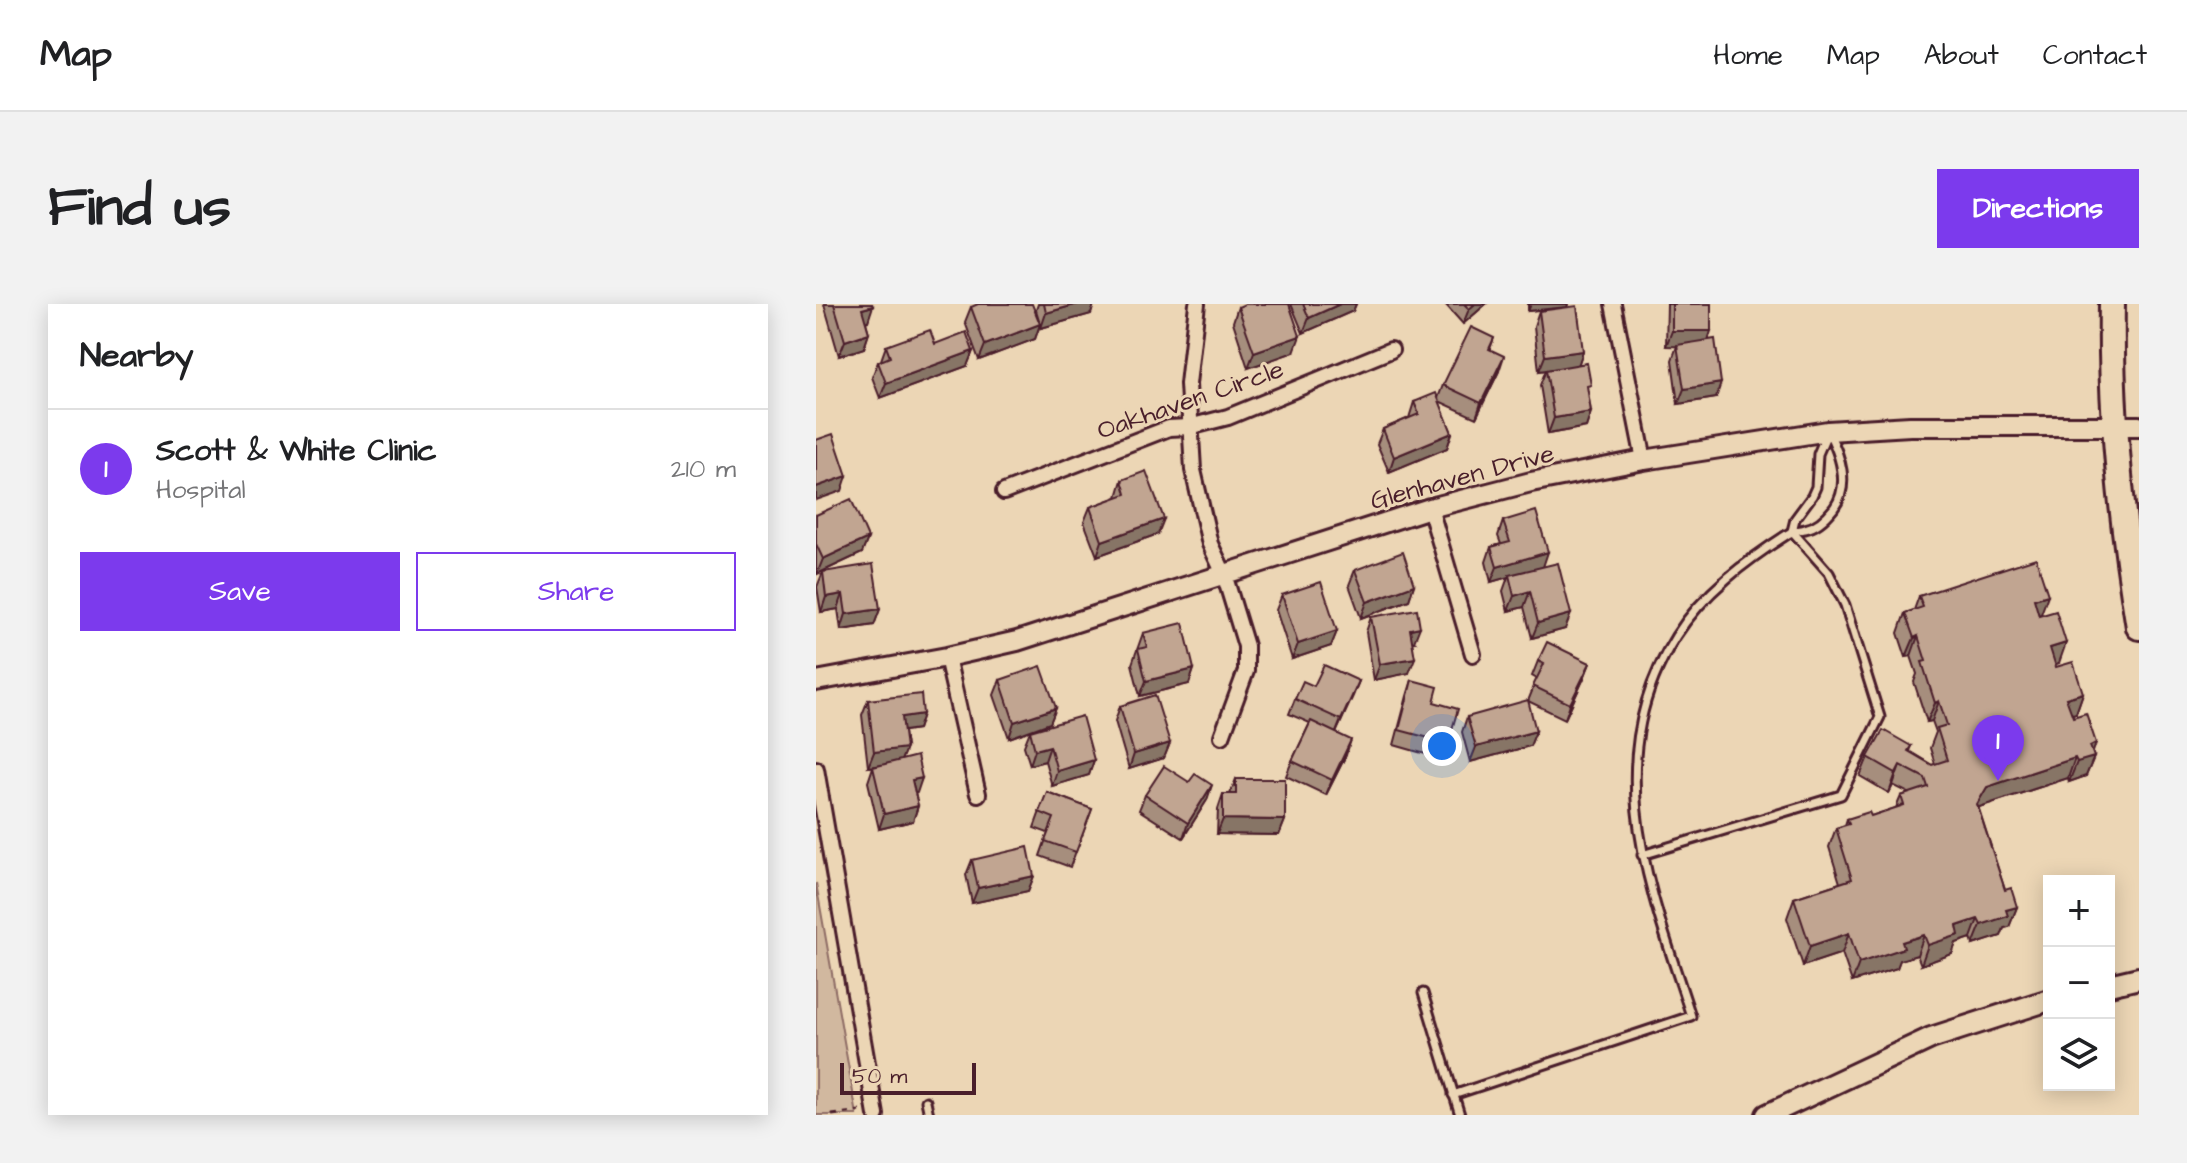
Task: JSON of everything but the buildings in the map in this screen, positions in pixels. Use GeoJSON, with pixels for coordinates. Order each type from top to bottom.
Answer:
{"type":"FeatureCollection","features":[{"type":"Feature","properties":{"kind":"main road"},"geometry":{"type":"LineString","coordinates":[[2112,304],[2113,427],[2124,537],[2139,627]]}},
{"type":"Feature","properties":{"kind":"main road"},"geometry":{"type":"LineString","coordinates":[[2115,984],[2139,978]]}},
{"type":"Feature","properties":{"kind":"main road"},"geometry":{"type":"LineString","coordinates":[[1767,1115],[1931,1038],[2043,1002]]}},
{"type":"Feature","properties":{"kind":"street"},"geometry":{"type":"LineString","coordinates":[[1197,304],[1188,384],[1193,470],[1210,544],[1224,574],[1246,646],[1246,671],[1222,736]]}},
{"type":"Feature","properties":{"kind":"street"},"geometry":{"type":"LineString","coordinates":[[1613,304],[1644,460]]}},
{"type":"Feature","properties":{"kind":"street","name":"Oakhaven Circle"},"geometry":{"type":"LineString","coordinates":[[1004,492],[1169,428],[1189,427],[1228,417],[1391,350]]}},
{"type":"Feature","properties":{"kind":"street","name":"Glenhaven Drive"},"geometry":{"type":"LineString","coordinates":[[816,681],[1017,641],[1430,508],[1531,482],[1644,460],[1828,431],[1940,425],[2139,426]]}},
{"type":"Feature","properties":{"kind":"street"},"geometry":{"type":"LineString","coordinates":[[1430,508],[1473,654]]}},
{"type":"Feature","properties":{"kind":"street"},"geometry":{"type":"LineString","coordinates":[[947,657],[978,794]]}},
{"type":"Feature","properties":{"kind":"street"},"geometry":{"type":"LineString","coordinates":[[816,769],[876,1113]]}},
{"type":"Feature","properties":{"kind":"lane"},"geometry":{"type":"LineString","coordinates":[[1792,531],[1795,519],[1816,487],[1818,454],[1828,431]]}},
{"type":"Feature","properties":{"kind":"lane"},"geometry":{"type":"LineString","coordinates":[[1453,1095],[1691,1016],[1642,855],[1634,781],[1635,750],[1643,706],[1650,684],[1677,634],[1694,611],[1726,580],[1792,531],[1815,526],[1836,506],[1842,484],[1840,454],[1828,431]]}},
{"type":"Feature","properties":{"kind":"lane"},"geometry":{"type":"LineString","coordinates":[[1642,855],[1841,795],[1880,717],[1845,605],[1829,573],[1792,531]]}},
{"type":"Feature","properties":{"kind":"lane"},"geometry":{"type":"LineString","coordinates":[[1423,993],[1460,1115]]}},
{"type":"Feature","properties":{"kind":"lane"},"geometry":{"type":"LineString","coordinates":[[926,1101],[929,1115]]}},
{"type":"Feature","properties":{"kind":"path"},"geometry":{"type":"LineString","coordinates":[[832,1115],[876,1113]]}},
{"type":"Feature","properties":{"kind":"shaded area"},"geometry":{"type":"Polygon","coordinates":[[[816,883],[857,1115],[816,1115],[816,883]]]}},
{"type":"Feature","properties":{"kind":"place","name":"Scott & White Clinic"},"geometry":{"type":"Point","coordinates":[1998,781]}}]}
